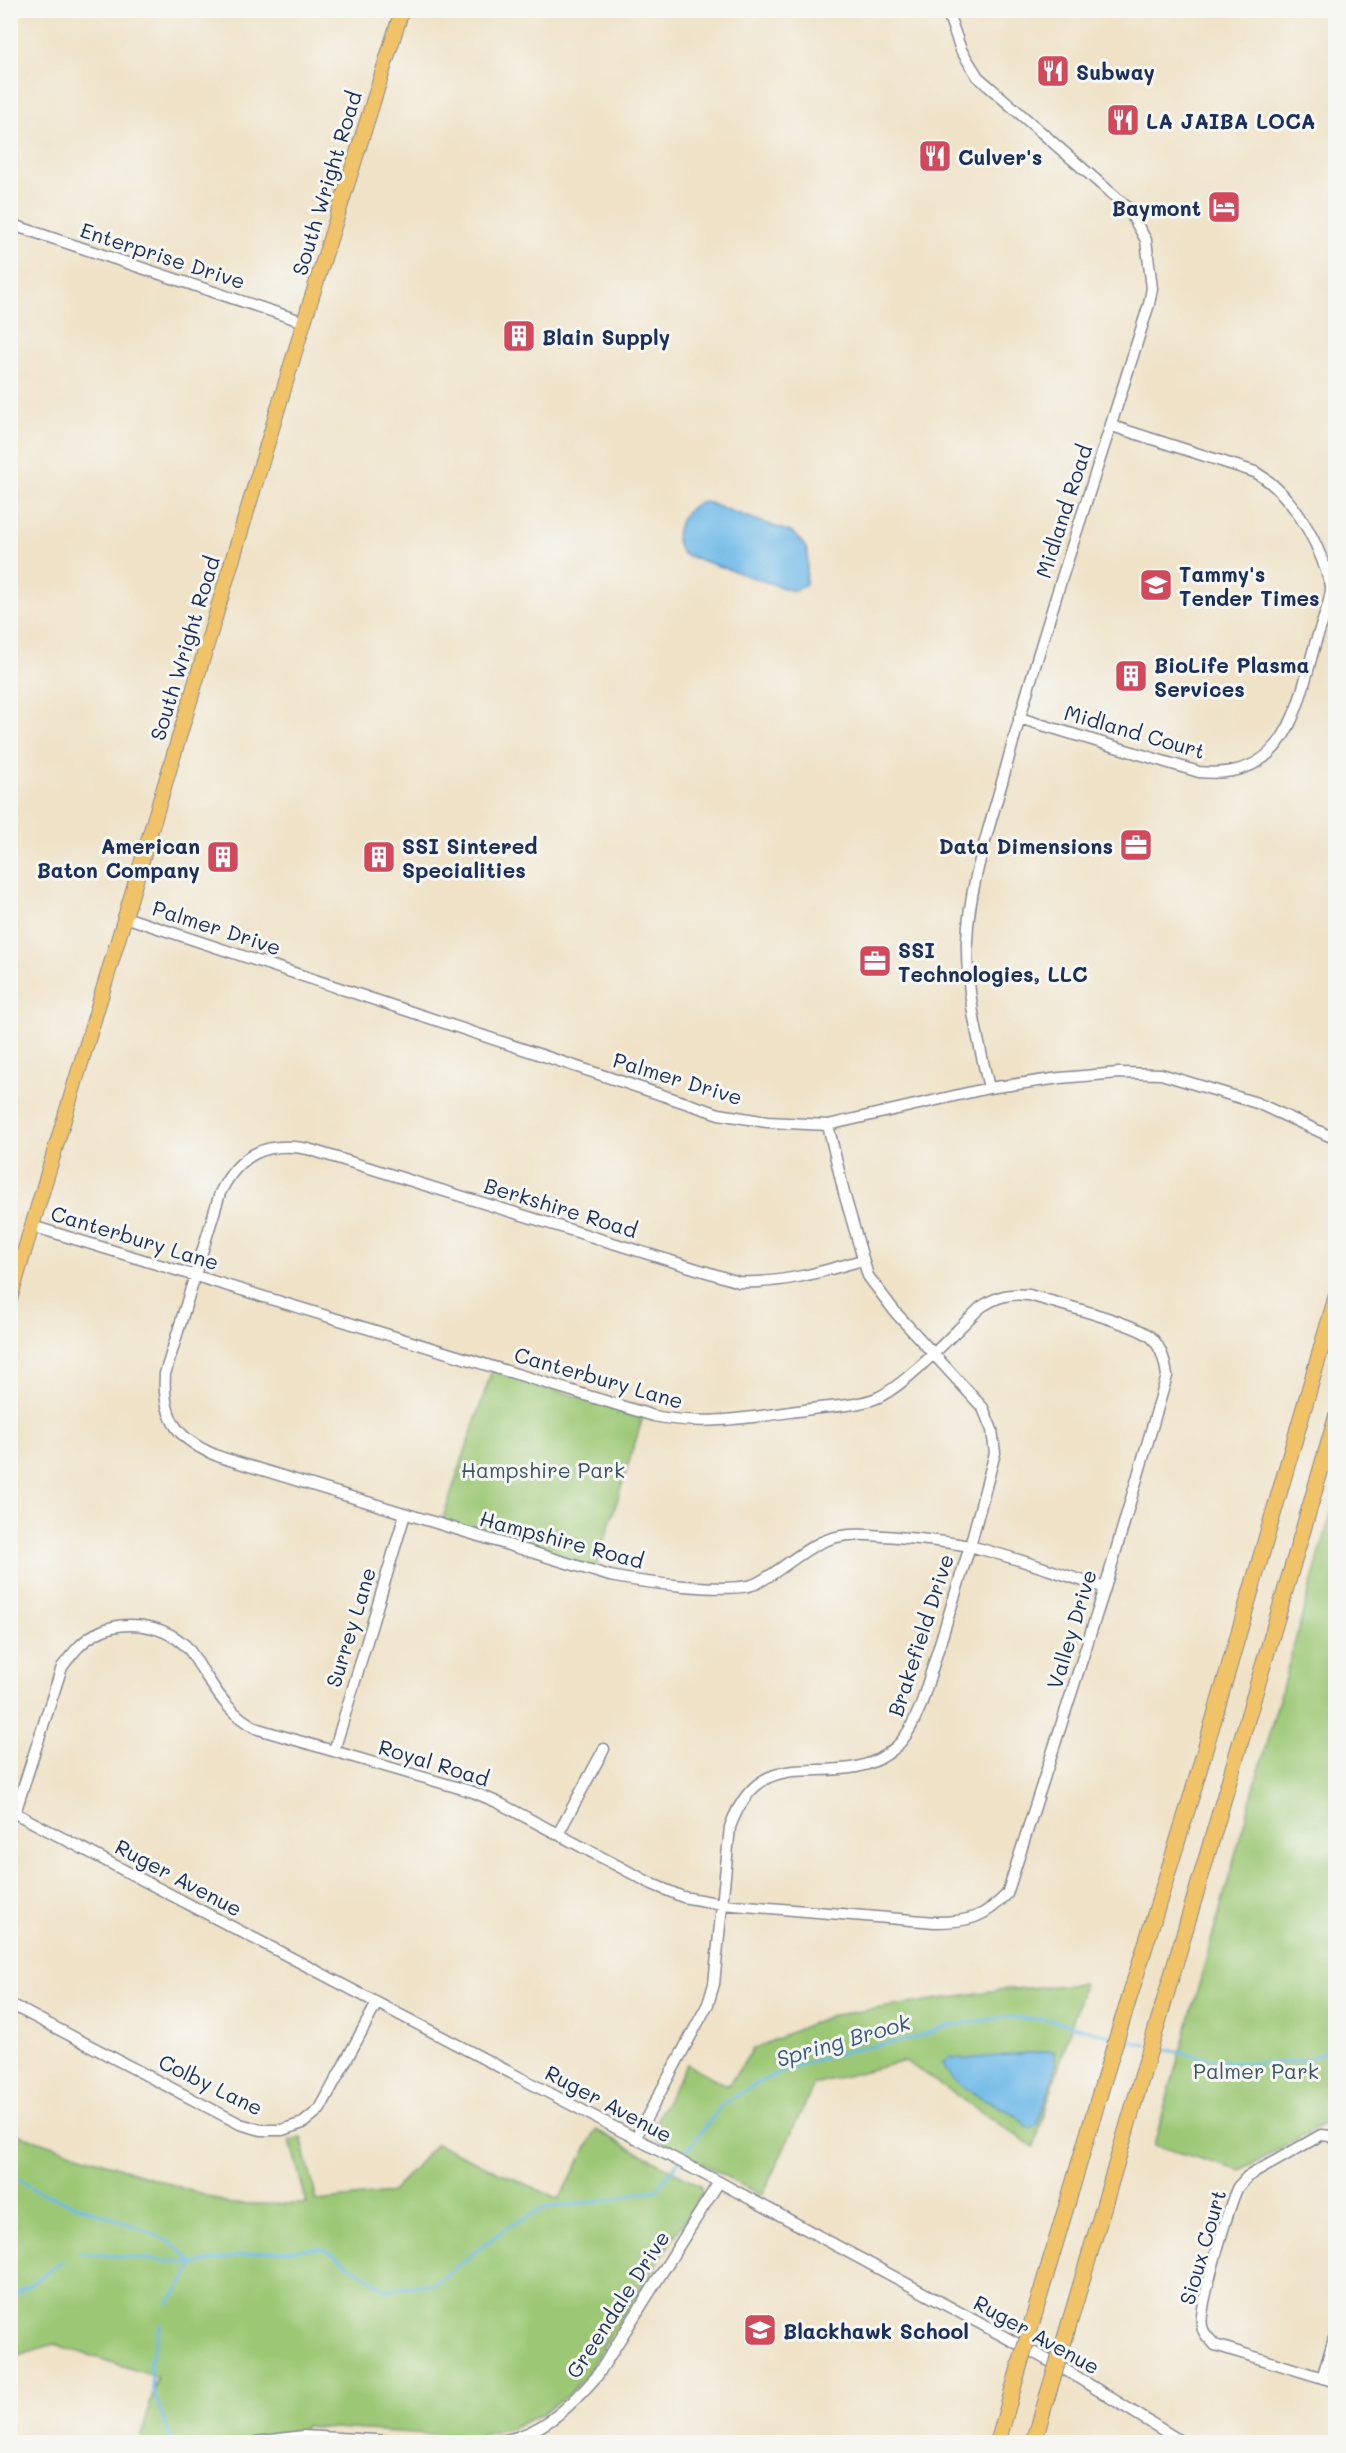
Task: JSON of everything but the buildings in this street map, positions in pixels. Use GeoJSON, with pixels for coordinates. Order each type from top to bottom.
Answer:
{"type":"FeatureCollection","features":[{"type":"Feature","properties":{"kind":"highway"},"geometry":{"type":"LineString","coordinates":[[998,2442],[1106,2073],[1193,1791],[1335,1297]]}},
{"type":"Feature","properties":{"kind":"highway"},"geometry":{"type":"LineString","coordinates":[[1034,2442],[1335,1418]]}},
{"type":"Feature","properties":{"kind":"main road","name":"South Wright Road"},"geometry":{"type":"LineString","coordinates":[[10,1299],[304,322],[402,10]]}},
{"type":"Feature","properties":{"kind":"street","name":"Midland Road"},"geometry":{"type":"LineString","coordinates":[[950,13],[961,50],[978,77],[1127,207],[1146,240],[1151,296],[1112,426],[1060,582],[974,885],[967,941],[970,1002],[989,1088]]}},
{"type":"Feature","properties":{"kind":"street","name":"Enterprise Drive"},"geometry":{"type":"LineString","coordinates":[[10,224],[304,322]]}},
{"type":"Feature","properties":{"kind":"street","name":"Midland Court"},"geometry":{"type":"LineString","coordinates":[[1020,718],[1199,772],[1215,774],[1250,765],[1277,747],[1295,717],[1331,587],[1319,549],[1272,484],[1255,472],[1112,426]]}},
{"type":"Feature","properties":{"kind":"street","name":"Palmer Drive"},"geometry":{"type":"LineString","coordinates":[[125,917],[718,1114],[767,1122],[828,1125],[989,1088],[1119,1073],[1161,1074],[1257,1103],[1335,1139]]}},
{"type":"Feature","properties":{"kind":"street","name":"Brakefield Drive"},"geometry":{"type":"LineString","coordinates":[[635,2139],[708,2004],[717,1965],[730,1827],[737,1808],[748,1792],[764,1779],[783,1771],[852,1768],[875,1761],[895,1748],[911,1729],[921,1705],[970,1546],[995,1453],[992,1430],[983,1408],[896,1313],[868,1276],[828,1125]]}},
{"type":"Feature","properties":{"kind":"street","name":"Berkshire Road"},"geometry":{"type":"LineString","coordinates":[[195,1276],[220,1193],[230,1174],[251,1154],[274,1147],[291,1146],[309,1149],[739,1282],[760,1283],[780,1280],[862,1260]]}},
{"type":"Feature","properties":{"kind":"street","name":"Canterbury Lane"},"geometry":{"type":"LineString","coordinates":[[32,1226],[642,1413],[677,1421],[701,1422],[858,1403],[878,1397],[897,1386],[981,1307],[996,1297],[1012,1293],[1029,1295],[1143,1330],[1160,1348]]}},
{"type":"Feature","properties":{"kind":"street","name":"Hampshire Road"},"geometry":{"type":"LineString","coordinates":[[195,1276],[165,1374],[164,1392],[173,1425],[185,1439],[202,1450],[223,1458],[610,1576],[634,1581],[734,1588],[754,1584],[822,1541],[842,1536],[865,1535],[970,1546],[1105,1588]]}},
{"type":"Feature","properties":{"kind":"street","name":"Valley Drive"},"geometry":{"type":"LineString","coordinates":[[987,1912],[1007,1894],[1105,1588],[1167,1376],[1160,1348]]}},
{"type":"Feature","properties":{"kind":"street","name":"Surrey Lane"},"geometry":{"type":"LineString","coordinates":[[334,1751],[405,1514]]}},
{"type":"Feature","properties":{"kind":"street","name":"Royal Road"},"geometry":{"type":"LineString","coordinates":[[13,1812],[62,1667],[76,1648],[95,1633],[119,1625],[143,1625],[167,1632],[187,1647],[227,1707],[241,1721],[258,1729],[472,1792],[499,1803],[683,1898],[722,1904],[935,1922],[958,1922],[987,1912]]}},
{"type":"Feature","properties":{"kind":"street"},"geometry":{"type":"LineString","coordinates":[[558,1834],[604,1749]]}},
{"type":"Feature","properties":{"kind":"street","name":"Ruger Avenue"},"geometry":{"type":"LineString","coordinates":[[13,1812],[718,2182],[1064,2369],[1182,2442]]}},
{"type":"Feature","properties":{"kind":"street","name":"Colby Lane"},"geometry":{"type":"LineString","coordinates":[[10,2004],[240,2124],[261,2130],[282,2130],[303,2122],[320,2109],[377,2003]]}},
{"type":"Feature","properties":{"kind":"street","name":"Sioux Court"},"geometry":{"type":"LineString","coordinates":[[1322,2378],[1215,2345],[1204,2333],[1201,2324],[1205,2298],[1238,2187],[1247,2177],[1321,2135],[1330,2136],[1335,2141]]}},
{"type":"Feature","properties":{"kind":"street","name":"Greendale Drive"},"geometry":{"type":"LineString","coordinates":[[496,2442],[532,2432],[556,2418],[597,2376],[718,2182]]}},
{"type":"Feature","properties":{"kind":"street"},"geometry":{"type":"LineString","coordinates":[[1335,2332],[1322,2378],[1335,2382]]}},
{"type":"Feature","properties":{"kind":"street"},"geometry":{"type":"LineString","coordinates":[[256,2442],[303,2436],[408,2442]]}},
{"type":"Feature","properties":{"kind":"green space","name":"Hampshire Park"},"geometry":{"type":"Polygon","coordinates":[[[492,1370],[643,1417],[596,1568],[442,1521],[492,1370]]]}},
{"type":"Feature","properties":{"kind":"green space","name":"Palmer Park"},"geometry":{"type":"Polygon","coordinates":[[[1335,1499],[1335,2117],[1241,2171],[1154,2145],[1335,1499]]]}},
{"type":"Feature","properties":{"kind":"green space"},"geometry":{"type":"Polygon","coordinates":[[[1084,1984],[1034,2147],[905,2061],[814,2084],[762,2196],[660,2141],[652,2134],[653,2126],[687,2064],[728,2086],[753,2049],[829,2016],[998,1990],[1084,1984]]]}},
{"type":"Feature","properties":{"kind":"green space"},"geometry":{"type":"Polygon","coordinates":[[[596,2130],[700,2185],[702,2193],[583,2379],[568,2395],[540,2415],[511,2428],[474,2437],[304,2426],[299,2442],[140,2442],[157,2377],[54,2344],[11,2357],[11,2132],[231,2204],[307,2204],[290,2140],[301,2137],[317,2201],[391,2193],[436,2144],[559,2199],[596,2130]]]}},
{"type":"Feature","properties":{"kind":"water"},"geometry":{"type":"Polygon","coordinates":[[[703,501],[793,533],[808,552],[806,584],[796,590],[790,590],[683,554],[677,539],[680,523],[689,510],[703,501]]]}},
{"type":"Feature","properties":{"kind":"water"},"geometry":{"type":"Polygon","coordinates":[[[1054,2051],[1055,2057],[1053,2075],[1038,2123],[1036,2127],[1030,2129],[1012,2113],[964,2087],[948,2072],[943,2063],[949,2057],[967,2059],[1054,2051]]]}},
{"type":"Feature","properties":{"kind":"waterway","name":"Spring Brook"},"geometry":{"type":"LineString","coordinates":[[79,2252],[195,2264],[261,2252],[323,2248],[387,2290],[436,2283],[506,2228],[545,2208],[606,2200],[657,2189],[723,2104],[763,2080],[802,2064],[857,2049],[908,2040],[948,2026],[1005,2017],[1050,2020],[1111,2036]]}},
{"type":"Feature","properties":{"kind":"waterway","name":"Spring Brook"},"geometry":{"type":"LineString","coordinates":[[1120,2039],[1146,2045]]}},
{"type":"Feature","properties":{"kind":"waterway","name":"Spring Brook"},"geometry":{"type":"LineString","coordinates":[[1155,2047],[1233,2062],[1274,2063],[1311,2058],[1336,2045]]}},
{"type":"Feature","properties":{"kind":"waterway"},"geometry":{"type":"LineString","coordinates":[[10,2174],[39,2192],[137,2227],[172,2243],[195,2264],[168,2304]]}},
{"type":"Feature","properties":{"kind":"waterway","name":"Spring Brook"},"geometry":{"type":"LineString","coordinates":[[10,2299],[63,2261]]}},
{"type":"Feature","properties":{"kind":"waterway"},"geometry":{"type":"LineString","coordinates":[[161,2325],[150,2363],[153,2390],[172,2442]]}},
{"type":"Feature","properties":{"kind":"place","name":"Subway"},"geometry":{"type":"Point","coordinates":[1053,71]}},
{"type":"Feature","properties":{"kind":"place","name":"LA JAIBA LOCA"},"geometry":{"type":"Point","coordinates":[1123,120]}},
{"type":"Feature","properties":{"kind":"place","name":"Culver's"},"geometry":{"type":"Point","coordinates":[935,156]}},
{"type":"Feature","properties":{"kind":"place","name":"Baymont"},"geometry":{"type":"Point","coordinates":[1224,207]}},
{"type":"Feature","properties":{"kind":"place","name":"Blain Supply"},"geometry":{"type":"Point","coordinates":[519,336]}},
{"type":"Feature","properties":{"kind":"place","name":"Tammy's Tender Times"},"geometry":{"type":"Point","coordinates":[1156,585]}},
{"type":"Feature","properties":{"kind":"place","name":"BioLife Plasma Services"},"geometry":{"type":"Point","coordinates":[1131,676]}},
{"type":"Feature","properties":{"kind":"place","name":"Data Dimensions"},"geometry":{"type":"Point","coordinates":[1136,845]}},
{"type":"Feature","properties":{"kind":"place","name":"American Baton Company"},"geometry":{"type":"Point","coordinates":[223,857]}},
{"type":"Feature","properties":{"kind":"place","name":"SSI Sintered Specialities"},"geometry":{"type":"Point","coordinates":[379,857]}},
{"type":"Feature","properties":{"kind":"place","name":"SSI Technologies, LLC"},"geometry":{"type":"Point","coordinates":[875,961]}},
{"type":"Feature","properties":{"kind":"place","name":"Blackhawk School"},"geometry":{"type":"Point","coordinates":[760,2330]}}]}
